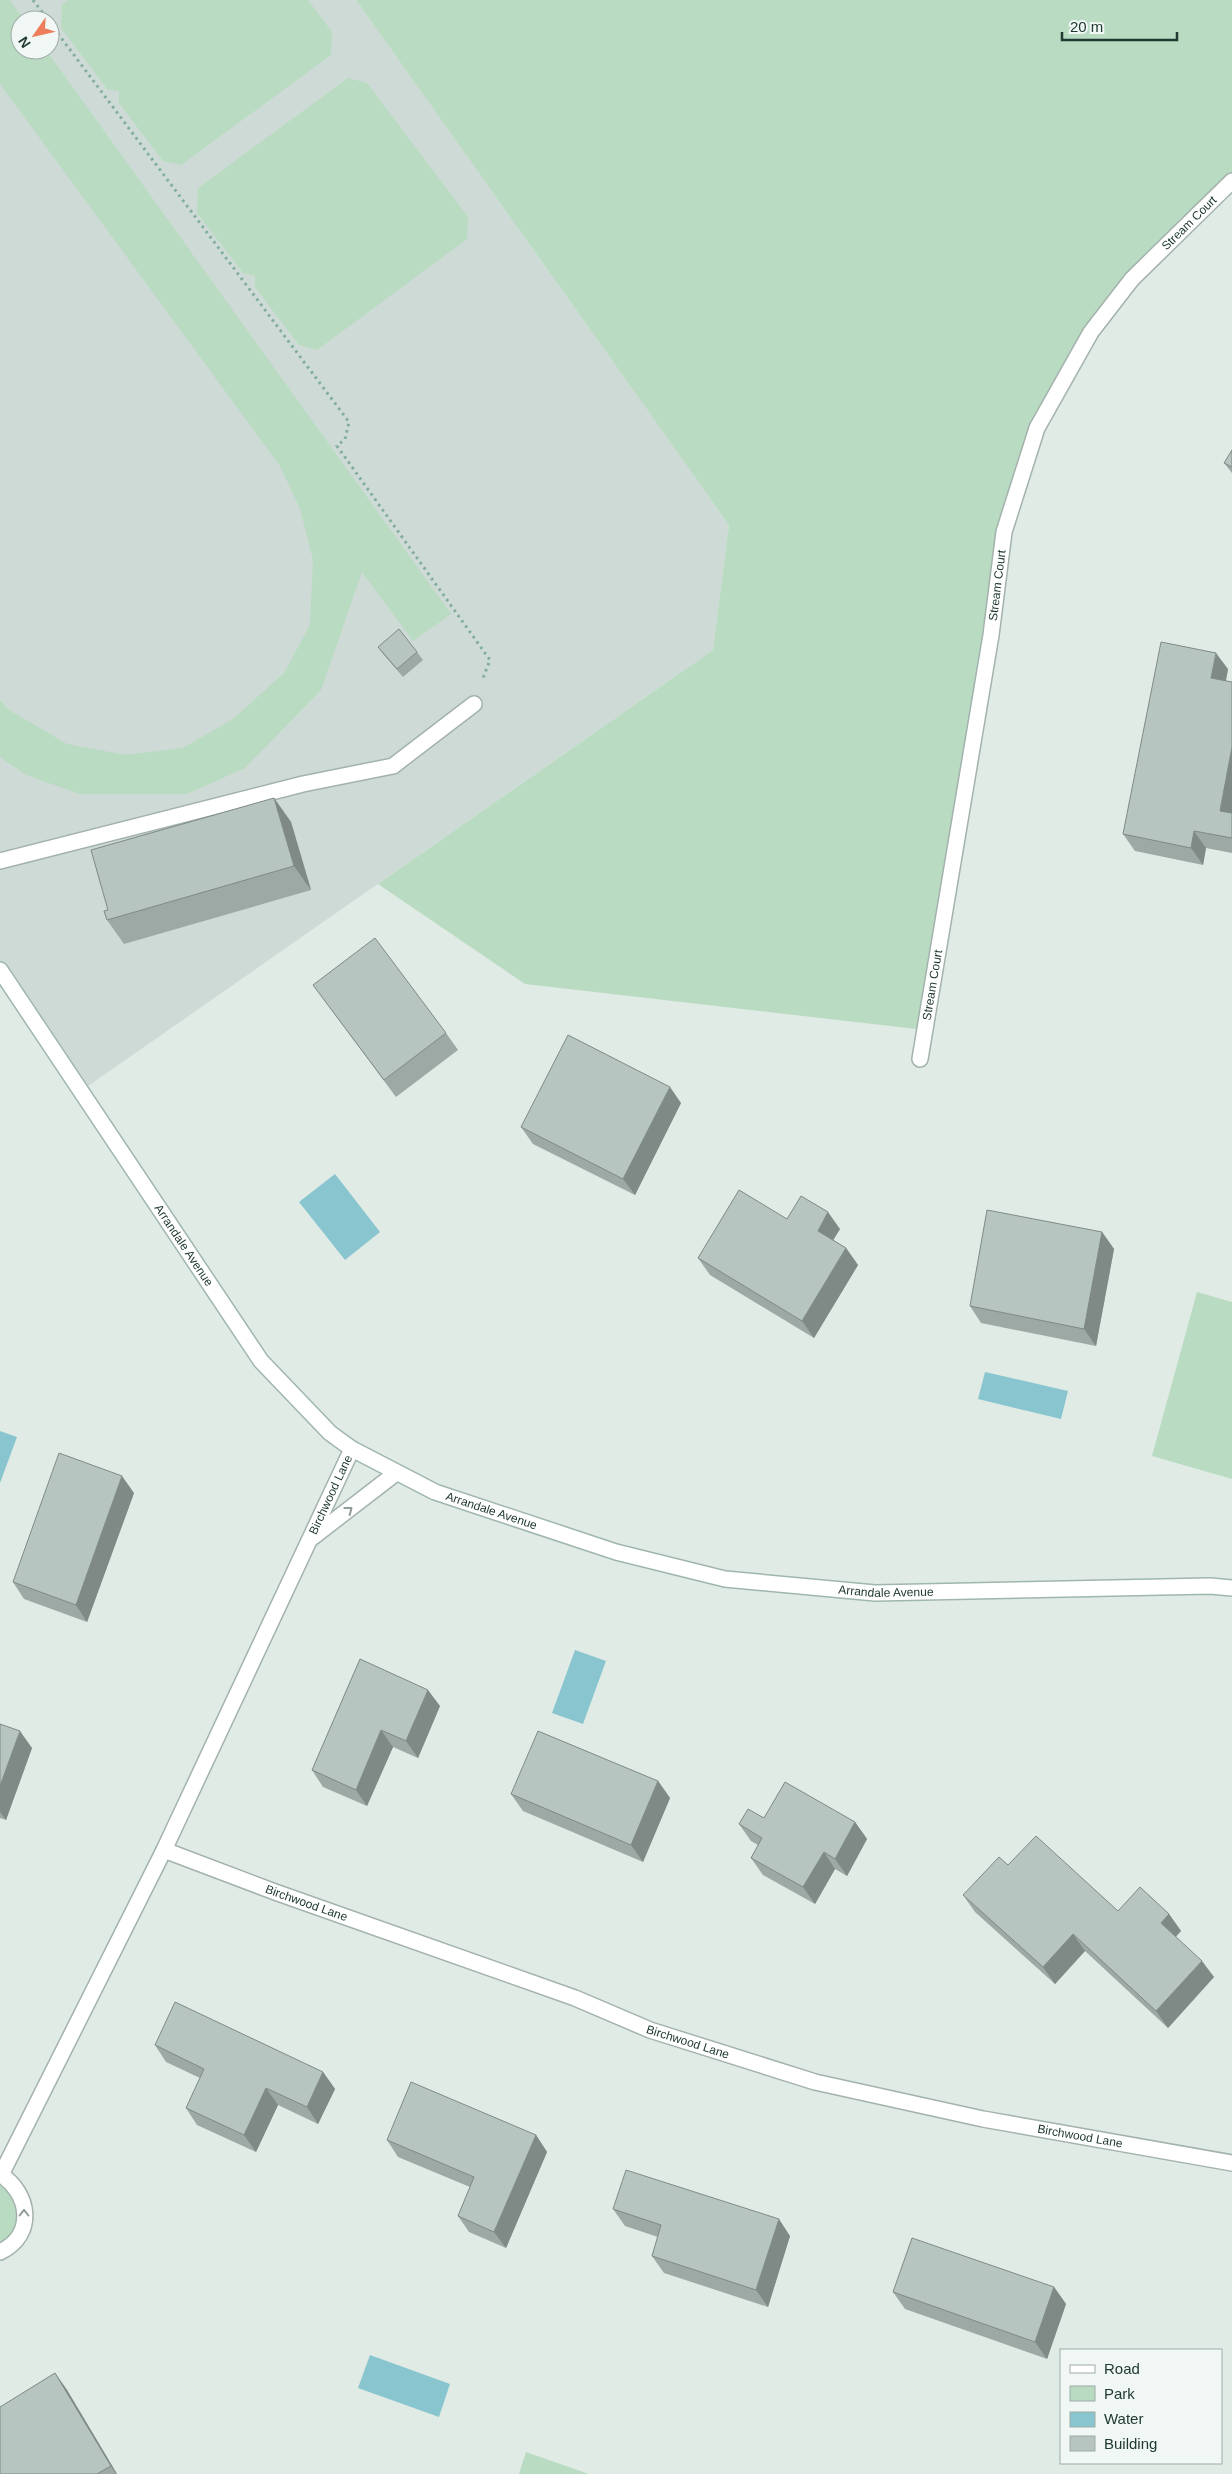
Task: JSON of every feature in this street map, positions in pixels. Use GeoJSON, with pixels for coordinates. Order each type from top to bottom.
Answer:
{"type":"FeatureCollection","features":[{"type":"Feature","properties":{"kind":"street","name":"Stream Court"},"geometry":{"type":"LineString","coordinates":[[920,1059],[991,635],[1004,532],[1037,428],[1091,332],[1132,279],[1232,181]]}},
{"type":"Feature","properties":{"kind":"street"},"geometry":{"type":"LineString","coordinates":[[0,861],[303,784],[393,766],[474,704]]}},
{"type":"Feature","properties":{"kind":"street","name":"Arrandale Avenue"},"geometry":{"type":"LineString","coordinates":[[0,970],[261,1362],[330,1433],[352,1449],[396,1473],[435,1492],[616,1552],[725,1580],[875,1592],[1210,1586],[1232,1588]]}},
{"type":"Feature","properties":{"kind":"street","name":"Birchwood Lane"},"geometry":{"type":"LineString","coordinates":[[0,2252],[17,2238],[23,2225],[25,2210],[13,2183],[0,2174],[164,1850],[352,1449]]}},
{"type":"Feature","properties":{"kind":"street","name":"Birchwood Lane"},"geometry":{"type":"LineString","coordinates":[[310,1540],[396,1473]]}},
{"type":"Feature","properties":{"kind":"street","name":"Birchwood Lane"},"geometry":{"type":"LineString","coordinates":[[164,1850],[275,1892],[575,1998],[650,2030],[815,2082],[983,2119],[1232,2163]]}},
{"type":"Feature","properties":{"kind":"path"},"geometry":{"type":"LineString","coordinates":[[60,36],[349,422],[345,439],[337,446],[490,660]]}},
{"type":"Feature","properties":{"kind":"shaded area"},"geometry":{"type":"Polygon","coordinates":[[[0,0],[356,0],[729,525],[713,650],[81,1091],[0,970],[0,0]]]}},
{"type":"Feature","properties":{"kind":"green space"},"geometry":{"type":"Polygon","coordinates":[[[0,0],[10,0],[17,10],[10,10],[10,60],[53,60],[451,614],[413,641],[362,572],[321,690],[245,768],[187,794],[80,794],[26,775],[0,757],[0,700],[9,710],[67,744],[126,755],[183,748],[233,719],[284,673],[310,625],[313,560],[300,509],[280,466],[0,84],[0,0]]]}},
{"type":"Feature","properties":{"kind":"green space"},"geometry":{"type":"Polygon","coordinates":[[[68,0],[308,0],[332,32],[331,55],[181,165],[163,161],[119,103],[119,91],[107,89],[61,28],[62,4],[68,0]]]}},
{"type":"Feature","properties":{"kind":"green space"},"geometry":{"type":"Polygon","coordinates":[[[356,0],[1232,0],[1232,181],[1132,279],[1037,428],[1004,532],[925,1030],[525,984],[378,884],[713,650],[729,525],[356,0]]]}},
{"type":"Feature","properties":{"kind":"green space"},"geometry":{"type":"Polygon","coordinates":[[[348,78],[367,83],[468,217],[467,239],[317,350],[299,345],[255,287],[255,276],[243,273],[197,213],[198,188],[348,78]]]}},
{"type":"Feature","properties":{"kind":"green space"},"geometry":{"type":"Polygon","coordinates":[[[1197,1292],[1232,1302],[1232,1479],[1152,1456],[1197,1292]]]}},
{"type":"Feature","properties":{"kind":"green space"},"geometry":{"type":"Polygon","coordinates":[[[0,2183],[7,2189],[16,2205],[17,2223],[14,2231],[0,2244],[0,2183]]]}},
{"type":"Feature","properties":{"kind":"green space"},"geometry":{"type":"Polygon","coordinates":[[[526,2452],[589,2474],[519,2474],[526,2452]]]}},
{"type":"Feature","properties":{"kind":"water"},"geometry":{"type":"Polygon","coordinates":[[[335,1174],[380,1232],[345,1260],[299,1202],[335,1174]]]}},
{"type":"Feature","properties":{"kind":"water"},"geometry":{"type":"Polygon","coordinates":[[[985,1372],[1068,1391],[1061,1419],[978,1399],[985,1372]]]}},
{"type":"Feature","properties":{"kind":"water"},"geometry":{"type":"Polygon","coordinates":[[[0,1431],[17,1437],[0,1483],[0,1431]]]}},
{"type":"Feature","properties":{"kind":"water"},"geometry":{"type":"Polygon","coordinates":[[[575,1650],[606,1661],[583,1724],[552,1713],[575,1650]]]}},
{"type":"Feature","properties":{"kind":"water"},"geometry":{"type":"Polygon","coordinates":[[[370,2355],[450,2384],[439,2417],[358,2388],[370,2355]]]}},
{"type":"Feature","properties":{"kind":"building"},"geometry":{"type":"Polygon","coordinates":[[[1232,450],[1232,467],[1224,463],[1232,450]]]}},
{"type":"Feature","properties":{"kind":"building"},"geometry":{"type":"Polygon","coordinates":[[[399,629],[417,652],[397,669],[378,647],[399,629]]]}},
{"type":"Feature","properties":{"kind":"building"},"geometry":{"type":"Polygon","coordinates":[[[1161,642],[1216,653],[1211,678],[1232,682],[1232,747],[1220,811],[1232,813],[1232,838],[1194,831],[1191,848],[1123,834],[1161,642]]]}},
{"type":"Feature","properties":{"kind":"building"},"geometry":{"type":"Polygon","coordinates":[[[274,798],[294,866],[107,920],[104,911],[108,910],[91,850],[274,798]]]}},
{"type":"Feature","properties":{"kind":"building"},"geometry":{"type":"Polygon","coordinates":[[[375,938],[446,1033],[384,1080],[313,985],[375,938]]]}},
{"type":"Feature","properties":{"kind":"building"},"geometry":{"type":"Polygon","coordinates":[[[568,1035],[670,1087],[623,1179],[521,1127],[568,1035]]]}},
{"type":"Feature","properties":{"kind":"building"},"geometry":{"type":"Polygon","coordinates":[[[739,1190],[787,1219],[801,1196],[828,1212],[818,1231],[846,1248],[802,1321],[698,1258],[739,1190]]]}},
{"type":"Feature","properties":{"kind":"building"},"geometry":{"type":"Polygon","coordinates":[[[987,1210],[1102,1232],[1084,1329],[970,1306],[987,1210]]]}},
{"type":"Feature","properties":{"kind":"building"},"geometry":{"type":"Polygon","coordinates":[[[59,1453],[122,1476],[76,1605],[13,1582],[59,1453]]]}},
{"type":"Feature","properties":{"kind":"building"},"geometry":{"type":"Polygon","coordinates":[[[360,1659],[428,1690],[406,1741],[381,1730],[356,1790],[312,1770],[360,1659]]]}},
{"type":"Feature","properties":{"kind":"building"},"geometry":{"type":"Polygon","coordinates":[[[0,1724],[20,1731],[0,1786],[0,1724]]]}},
{"type":"Feature","properties":{"kind":"building"},"geometry":{"type":"Polygon","coordinates":[[[538,1731],[658,1781],[631,1845],[511,1794],[538,1731]]]}},
{"type":"Feature","properties":{"kind":"building"},"geometry":{"type":"Polygon","coordinates":[[[785,1782],[855,1822],[835,1859],[824,1852],[803,1887],[751,1858],[762,1838],[739,1824],[748,1809],[764,1818],[785,1782]]]}},
{"type":"Feature","properties":{"kind":"building"},"geometry":{"type":"Polygon","coordinates":[[[1036,1836],[1118,1911],[1140,1887],[1169,1914],[1161,1923],[1202,1961],[1156,2011],[1073,1934],[1043,1967],[963,1895],[999,1857],[1008,1865],[1036,1836]]]}},
{"type":"Feature","properties":{"kind":"building"},"geometry":{"type":"Polygon","coordinates":[[[175,2002],[323,2072],[307,2107],[266,2088],[244,2135],[186,2108],[204,2069],[155,2045],[175,2002]]]}},
{"type":"Feature","properties":{"kind":"building"},"geometry":{"type":"Polygon","coordinates":[[[411,2082],[536,2135],[494,2232],[458,2216],[474,2177],[387,2140],[411,2082]]]}},
{"type":"Feature","properties":{"kind":"building"},"geometry":{"type":"Polygon","coordinates":[[[626,2170],[779,2219],[756,2290],[652,2256],[661,2225],[613,2209],[626,2170]]]}},
{"type":"Feature","properties":{"kind":"building"},"geometry":{"type":"Polygon","coordinates":[[[912,2238],[1054,2287],[1035,2342],[893,2292],[912,2238]]]}},
{"type":"Feature","properties":{"kind":"building"},"geometry":{"type":"Polygon","coordinates":[[[55,2373],[111,2466],[97,2474],[0,2474],[0,2407],[55,2373]]]}}]}
